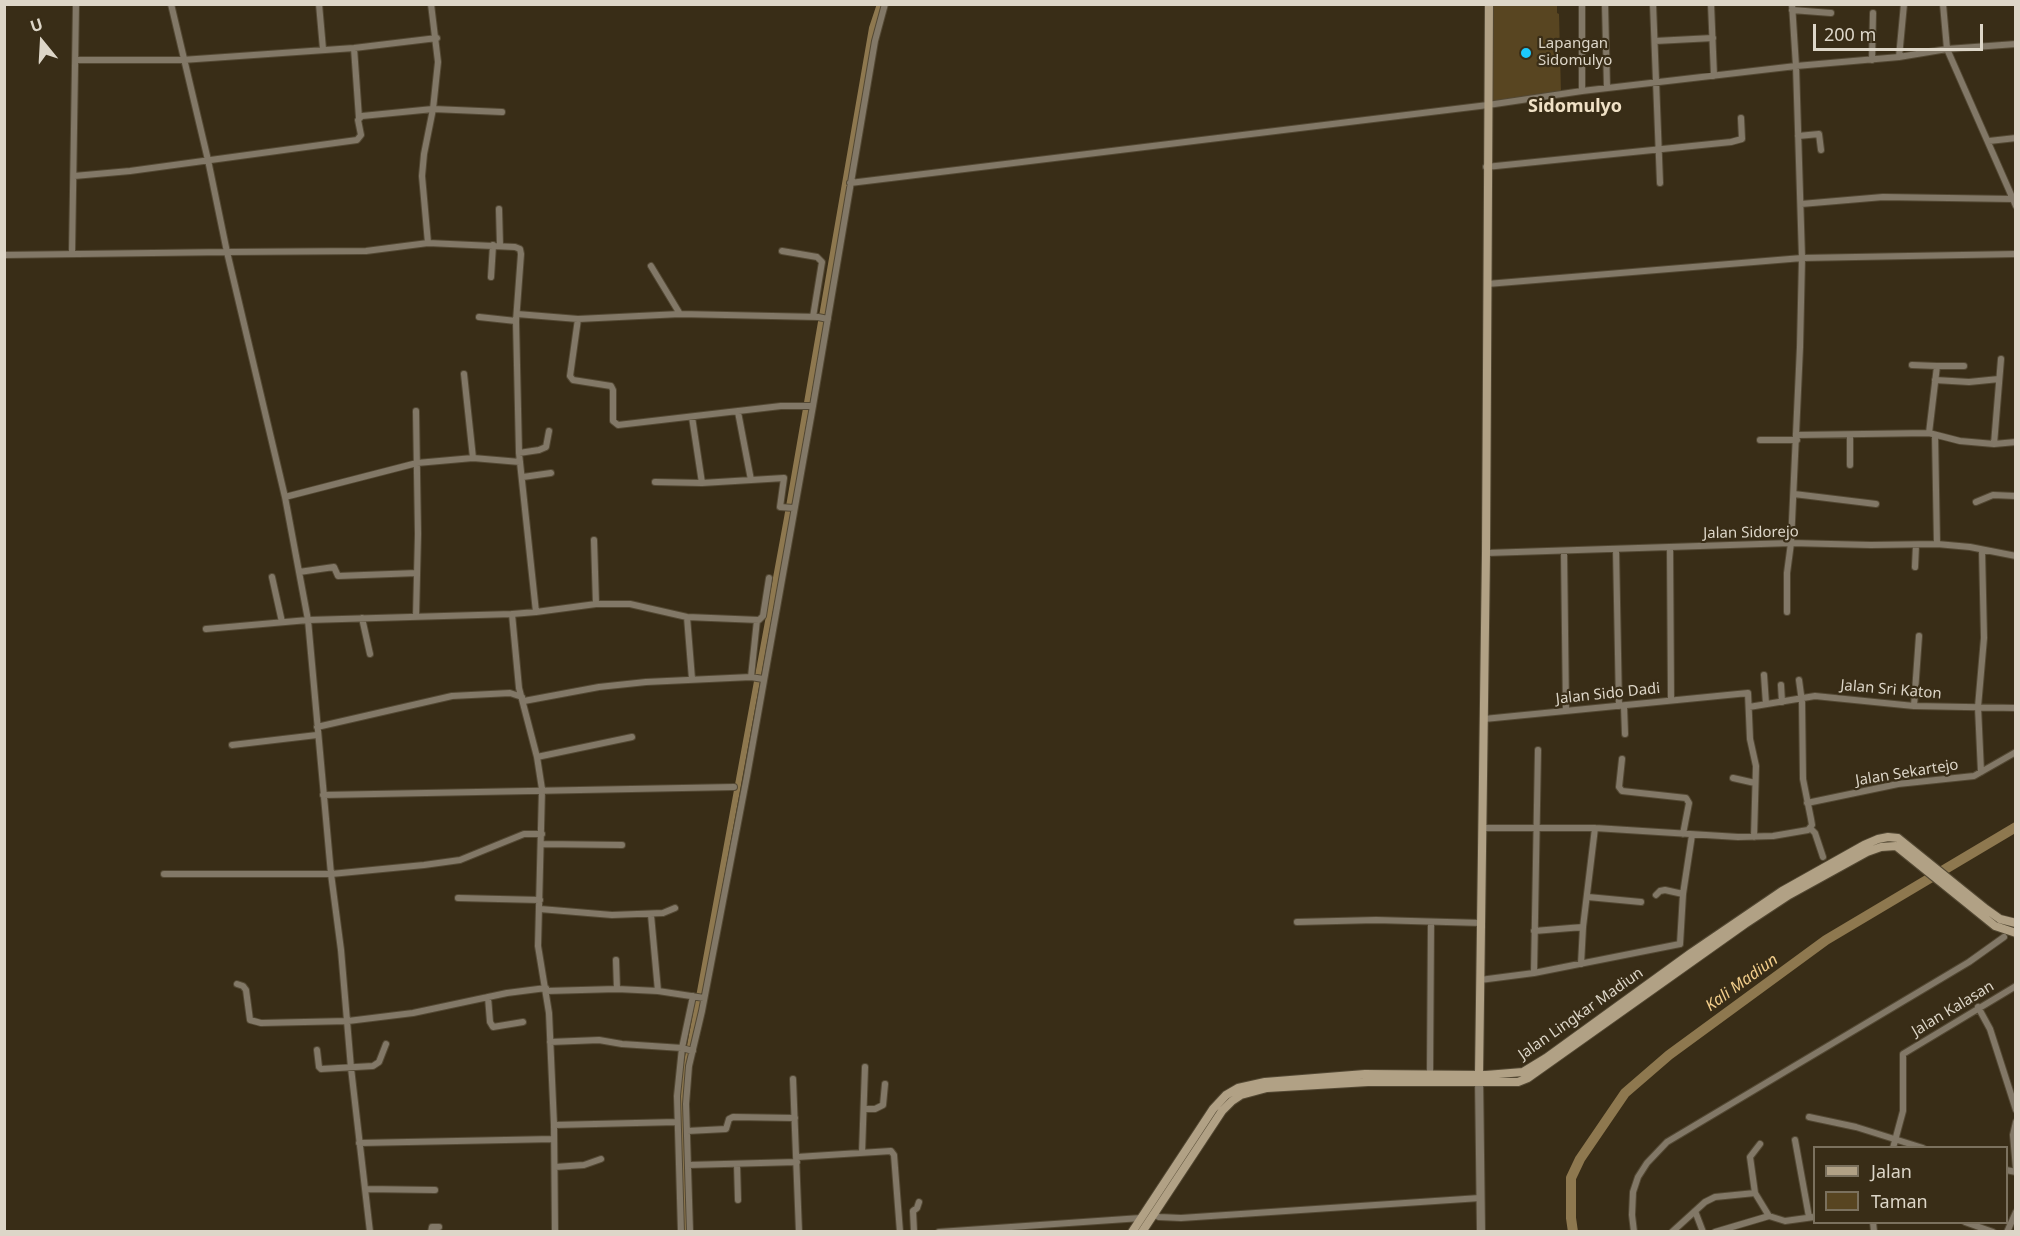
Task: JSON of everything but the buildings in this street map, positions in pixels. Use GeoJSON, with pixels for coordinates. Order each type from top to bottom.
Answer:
{"type":"FeatureCollection","features":[{"type":"Feature","properties":{"kind":"main road"},"geometry":{"type":"LineString","coordinates":[[1479,1078],[1486,553],[1486,167],[1489,4]]}},
{"type":"Feature","properties":{"kind":"main road","name":"Jalan Lingkar Madiun"},"geometry":{"type":"LineString","coordinates":[[1132,1232],[1213,1109],[1226,1095],[1238,1088],[1265,1082],[1354,1075],[1430,1074],[1518,1082],[1538,1073],[1782,891],[1864,845],[1888,837],[1898,838],[1907,849],[1984,911],[2000,919],[2016,923]]}},
{"type":"Feature","properties":{"kind":"main road","name":"Jalan Lingkar Madiun"},"geometry":{"type":"LineString","coordinates":[[1984,911],[1995,926],[2016,933]]}},
{"type":"Feature","properties":{"kind":"main road","name":"Jalan Lingkar Madiun"},"geometry":{"type":"LineString","coordinates":[[1142,1232],[1222,1111],[1242,1095],[1267,1088],[1479,1078],[1514,1074],[1533,1067],[1690,953],[1712,942]]}},
{"type":"Feature","properties":{"kind":"street"},"geometry":{"type":"LineString","coordinates":[[72,253],[76,4]]}},
{"type":"Feature","properties":{"kind":"street"},"geometry":{"type":"LineString","coordinates":[[171,4],[285,497],[308,620],[331,874],[370,1232]]}},
{"type":"Feature","properties":{"kind":"street"},"geometry":{"type":"LineString","coordinates":[[319,4],[323,49]]}},
{"type":"Feature","properties":{"kind":"street"},"geometry":{"type":"LineString","coordinates":[[428,243],[422,176],[423,154],[433,110],[438,62],[437,38],[431,4]]}},
{"type":"Feature","properties":{"kind":"street"},"geometry":{"type":"LineString","coordinates":[[821,318],[850,183],[875,41],[885,4]]}},
{"type":"Feature","properties":{"kind":"street"},"geometry":{"type":"LineString","coordinates":[[1582,4],[1582,91]]}},
{"type":"Feature","properties":{"kind":"street"},"geometry":{"type":"LineString","coordinates":[[1605,4],[1607,88]]}},
{"type":"Feature","properties":{"kind":"street"},"geometry":{"type":"LineString","coordinates":[[1653,4],[1660,183]]}},
{"type":"Feature","properties":{"kind":"street"},"geometry":{"type":"LineString","coordinates":[[1711,4],[1714,76]]}},
{"type":"Feature","properties":{"kind":"street"},"geometry":{"type":"LineString","coordinates":[[1899,57],[1904,4]]}},
{"type":"Feature","properties":{"kind":"street"},"geometry":{"type":"LineString","coordinates":[[1801,204],[1883,197],[2014,202],[1947,49],[1942,4]]}},
{"type":"Feature","properties":{"kind":"street"},"geometry":{"type":"LineString","coordinates":[[1787,612],[1787,573],[1797,438],[1802,258],[1792,7],[1831,13]]}},
{"type":"Feature","properties":{"kind":"street"},"geometry":{"type":"LineString","coordinates":[[1872,60],[1873,13]]}},
{"type":"Feature","properties":{"kind":"street"},"geometry":{"type":"LineString","coordinates":[[76,60],[183,60],[354,48],[437,38]]}},
{"type":"Feature","properties":{"kind":"street"},"geometry":{"type":"LineString","coordinates":[[1655,41],[1713,38]]}},
{"type":"Feature","properties":{"kind":"street"},"geometry":{"type":"LineString","coordinates":[[850,183],[1488,105],[1656,82],[1899,57],[1947,49],[2016,44]]}},
{"type":"Feature","properties":{"kind":"street"},"geometry":{"type":"LineString","coordinates":[[74,176],[130,171],[357,140],[361,135],[354,48]]}},
{"type":"Feature","properties":{"kind":"street"},"geometry":{"type":"LineString","coordinates":[[359,118],[433,110],[502,112]]}},
{"type":"Feature","properties":{"kind":"street"},"geometry":{"type":"LineString","coordinates":[[1486,167],[1739,141],[1743,138],[1741,118]]}},
{"type":"Feature","properties":{"kind":"street"},"geometry":{"type":"LineString","coordinates":[[1798,136],[1819,134],[1821,150]]}},
{"type":"Feature","properties":{"kind":"street"},"geometry":{"type":"LineString","coordinates":[[1989,141],[2016,138]]}},
{"type":"Feature","properties":{"kind":"street"},"geometry":{"type":"LineString","coordinates":[[2007,186],[2016,185]]}},
{"type":"Feature","properties":{"kind":"street"},"geometry":{"type":"LineString","coordinates":[[491,277],[497,245],[499,209]]}},
{"type":"Feature","properties":{"kind":"street"},"geometry":{"type":"LineString","coordinates":[[4,255],[366,251],[428,243],[515,247],[521,252],[516,317],[519,453],[536,612]]}},
{"type":"Feature","properties":{"kind":"street"},"geometry":{"type":"LineString","coordinates":[[681,1232],[680,1164],[676,1122],[677,1083],[688,1050],[763,678],[811,405],[821,318],[822,262],[817,257],[782,251]]}},
{"type":"Feature","properties":{"kind":"street"},"geometry":{"type":"LineString","coordinates":[[1487,284],[1802,258],[2016,254]]}},
{"type":"Feature","properties":{"kind":"street"},"geometry":{"type":"LineString","coordinates":[[651,266],[681,314]]}},
{"type":"Feature","properties":{"kind":"street"},"geometry":{"type":"LineString","coordinates":[[479,317],[578,319],[681,314],[821,318]]}},
{"type":"Feature","properties":{"kind":"street"},"geometry":{"type":"LineString","coordinates":[[578,319],[570,376],[573,380],[611,386],[613,421],[616,424],[811,405]]}},
{"type":"Feature","properties":{"kind":"street"},"geometry":{"type":"LineString","coordinates":[[1994,444],[2001,359]]}},
{"type":"Feature","properties":{"kind":"street"},"geometry":{"type":"LineString","coordinates":[[1912,365],[1964,366]]}},
{"type":"Feature","properties":{"kind":"street"},"geometry":{"type":"LineString","coordinates":[[1937,366],[1932,434],[1937,544]]}},
{"type":"Feature","properties":{"kind":"street"},"geometry":{"type":"LineString","coordinates":[[464,374],[473,458]]}},
{"type":"Feature","properties":{"kind":"street"},"geometry":{"type":"LineString","coordinates":[[1935,380],[1970,382],[1999,379]]}},
{"type":"Feature","properties":{"kind":"street"},"geometry":{"type":"LineString","coordinates":[[416,411],[416,617]]}},
{"type":"Feature","properties":{"kind":"street"},"geometry":{"type":"LineString","coordinates":[[738,412],[751,480]]}},
{"type":"Feature","properties":{"kind":"street"},"geometry":{"type":"LineString","coordinates":[[692,417],[702,483]]}},
{"type":"Feature","properties":{"kind":"street"},"geometry":{"type":"LineString","coordinates":[[519,453],[546,447],[549,430]]}},
{"type":"Feature","properties":{"kind":"street"},"geometry":{"type":"LineString","coordinates":[[1760,440],[1850,435],[1932,434],[1960,441],[1994,444],[2016,442]]}},
{"type":"Feature","properties":{"kind":"street"},"geometry":{"type":"LineString","coordinates":[[1850,435],[1850,465]]}},
{"type":"Feature","properties":{"kind":"street"},"geometry":{"type":"LineString","coordinates":[[285,497],[417,463],[473,458],[520,462]]}},
{"type":"Feature","properties":{"kind":"street"},"geometry":{"type":"LineString","coordinates":[[523,477],[551,473]]}},
{"type":"Feature","properties":{"kind":"street"},"geometry":{"type":"LineString","coordinates":[[655,482],[702,483],[784,478],[780,508],[792,508]]}},
{"type":"Feature","properties":{"kind":"street"},"geometry":{"type":"LineString","coordinates":[[1794,494],[1876,504]]}},
{"type":"Feature","properties":{"kind":"street"},"geometry":{"type":"LineString","coordinates":[[1976,502],[1993,495],[2016,496]]}},
{"type":"Feature","properties":{"kind":"street"},"geometry":{"type":"LineString","coordinates":[[594,540],[596,604]]}},
{"type":"Feature","properties":{"kind":"street","name":"Jalan Sidorejo"},"geometry":{"type":"LineString","coordinates":[[1486,553],[1791,543],[1937,544],[2016,556]]}},
{"type":"Feature","properties":{"kind":"street"},"geometry":{"type":"LineString","coordinates":[[1915,567],[1916,545]]}},
{"type":"Feature","properties":{"kind":"street"},"geometry":{"type":"LineString","coordinates":[[1670,547],[1671,700]]}},
{"type":"Feature","properties":{"kind":"street"},"geometry":{"type":"LineString","coordinates":[[1616,549],[1621,706],[1625,734]]}},
{"type":"Feature","properties":{"kind":"street","name":"Jalan Sekartejo"},"geometry":{"type":"LineString","coordinates":[[1807,803],[1898,784],[1974,776],[1981,772],[1978,708],[1984,638],[1982,550]]}},
{"type":"Feature","properties":{"kind":"street"},"geometry":{"type":"LineString","coordinates":[[1564,552],[1566,711]]}},
{"type":"Feature","properties":{"kind":"street"},"geometry":{"type":"LineString","coordinates":[[299,572],[334,567],[338,576],[417,573]]}},
{"type":"Feature","properties":{"kind":"street"},"geometry":{"type":"LineString","coordinates":[[272,577],[282,622]]}},
{"type":"Feature","properties":{"kind":"street"},"geometry":{"type":"LineString","coordinates":[[206,629],[308,620],[512,614],[596,604],[630,604],[687,617],[757,620],[763,616],[769,578]]}},
{"type":"Feature","properties":{"kind":"street"},"geometry":{"type":"LineString","coordinates":[[512,614],[519,688],[537,757],[542,789],[538,946],[546,989],[550,1042],[554,1125],[555,1232]]}},
{"type":"Feature","properties":{"kind":"street"},"geometry":{"type":"LineString","coordinates":[[687,617],[692,679]]}},
{"type":"Feature","properties":{"kind":"street"},"geometry":{"type":"LineString","coordinates":[[362,618],[370,654]]}},
{"type":"Feature","properties":{"kind":"street"},"geometry":{"type":"LineString","coordinates":[[752,677],[757,620]]}},
{"type":"Feature","properties":{"kind":"street"},"geometry":{"type":"LineString","coordinates":[[1914,706],[1919,636]]}},
{"type":"Feature","properties":{"kind":"street"},"geometry":{"type":"LineString","coordinates":[[1764,675],[1766,704]]}},
{"type":"Feature","properties":{"kind":"street"},"geometry":{"type":"LineString","coordinates":[[510,693],[523,699],[599,687],[692,679],[763,678]]}},
{"type":"Feature","properties":{"kind":"street"},"geometry":{"type":"LineString","coordinates":[[1799,680],[1802,699],[1803,779],[1811,816],[1810,828]]}},
{"type":"Feature","properties":{"kind":"street"},"geometry":{"type":"LineString","coordinates":[[1781,685],[1782,702]]}},
{"type":"Feature","properties":{"kind":"street"},"geometry":{"type":"LineString","coordinates":[[317,727],[452,696],[510,693],[519,688]]}},
{"type":"Feature","properties":{"kind":"street","name":"Jalan Sido Dadi"},"geometry":{"type":"LineString","coordinates":[[1484,719],[1750,694],[1749,707]]}},
{"type":"Feature","properties":{"kind":"street","name":"Jalan Sri Katon"},"geometry":{"type":"LineString","coordinates":[[1749,707],[1822,696],[1914,706],[2016,708]]}},
{"type":"Feature","properties":{"kind":"street"},"geometry":{"type":"LineString","coordinates":[[1749,707],[1750,739],[1756,766],[1754,837]]}},
{"type":"Feature","properties":{"kind":"street"},"geometry":{"type":"LineString","coordinates":[[232,745],[317,735]]}},
{"type":"Feature","properties":{"kind":"street"},"geometry":{"type":"LineString","coordinates":[[537,757],[632,737]]}},
{"type":"Feature","properties":{"kind":"street"},"geometry":{"type":"LineString","coordinates":[[1534,973],[1538,750]]}},
{"type":"Feature","properties":{"kind":"street"},"geometry":{"type":"LineString","coordinates":[[1981,772],[2016,752]]}},
{"type":"Feature","properties":{"kind":"street"},"geometry":{"type":"LineString","coordinates":[[1622,759],[1619,787],[1622,791],[1686,798],[1689,803],[1683,834]]}},
{"type":"Feature","properties":{"kind":"street"},"geometry":{"type":"LineString","coordinates":[[1733,778],[1755,783]]}},
{"type":"Feature","properties":{"kind":"street"},"geometry":{"type":"LineString","coordinates":[[323,795],[734,787]]}},
{"type":"Feature","properties":{"kind":"street"},"geometry":{"type":"LineString","coordinates":[[1483,828],[1595,828],[1754,837],[1798,833],[1810,828]]}},
{"type":"Feature","properties":{"kind":"street"},"geometry":{"type":"LineString","coordinates":[[1581,964],[1595,828]]}},
{"type":"Feature","properties":{"kind":"street"},"geometry":{"type":"LineString","coordinates":[[1810,828],[1815,832],[1823,857]]}},
{"type":"Feature","properties":{"kind":"street"},"geometry":{"type":"LineString","coordinates":[[164,874],[331,874],[424,865],[460,860],[516,836],[542,834]]}},
{"type":"Feature","properties":{"kind":"street"},"geometry":{"type":"LineString","coordinates":[[1680,944],[1683,894],[1692,835]]}},
{"type":"Feature","properties":{"kind":"street"},"geometry":{"type":"LineString","coordinates":[[542,844],[622,845]]}},
{"type":"Feature","properties":{"kind":"street"},"geometry":{"type":"LineString","coordinates":[[1656,895],[1665,890],[1683,894]]}},
{"type":"Feature","properties":{"kind":"street"},"geometry":{"type":"LineString","coordinates":[[1588,897],[1641,902]]}},
{"type":"Feature","properties":{"kind":"street"},"geometry":{"type":"LineString","coordinates":[[458,898],[540,900]]}},
{"type":"Feature","properties":{"kind":"street"},"geometry":{"type":"LineString","coordinates":[[540,909],[597,915],[651,915],[675,908]]}},
{"type":"Feature","properties":{"kind":"street"},"geometry":{"type":"LineString","coordinates":[[651,915],[658,991]]}},
{"type":"Feature","properties":{"kind":"street"},"geometry":{"type":"LineString","coordinates":[[1297,921],[1376,920],[1482,923]]}},
{"type":"Feature","properties":{"kind":"street"},"geometry":{"type":"LineString","coordinates":[[1430,1074],[1431,923]]}},
{"type":"Feature","properties":{"kind":"street"},"geometry":{"type":"LineString","coordinates":[[1534,931],[1583,927]]}},
{"type":"Feature","properties":{"kind":"street"},"geometry":{"type":"LineString","coordinates":[[1634,1232],[1633,1192],[1638,1177],[1647,1163],[1667,1142],[1969,962],[2004,937]]}},
{"type":"Feature","properties":{"kind":"street"},"geometry":{"type":"LineString","coordinates":[[1680,944],[1690,953]]}},
{"type":"Feature","properties":{"kind":"street"},"geometry":{"type":"LineString","coordinates":[[1480,980],[1534,973],[1680,944]]}},
{"type":"Feature","properties":{"kind":"street"},"geometry":{"type":"LineString","coordinates":[[616,960],[616,989]]}},
{"type":"Feature","properties":{"kind":"street"},"geometry":{"type":"LineString","coordinates":[[237,984],[246,990],[249,1016],[252,1022],[348,1021],[413,1013],[488,997],[546,989],[658,991],[699,997]]}},
{"type":"Feature","properties":{"kind":"street","name":"Jalan Kalasan"},"geometry":{"type":"LineString","coordinates":[[1896,1140],[1903,1111],[1903,1054],[2016,986]]}},
{"type":"Feature","properties":{"kind":"street"},"geometry":{"type":"LineString","coordinates":[[488,997],[490,1022],[493,1027],[523,1022]]}},
{"type":"Feature","properties":{"kind":"street"},"geometry":{"type":"LineString","coordinates":[[690,1232],[687,1131],[688,1050],[699,997]]}},
{"type":"Feature","properties":{"kind":"street"},"geometry":{"type":"LineString","coordinates":[[1978,1007],[1990,1029],[2016,1110]]}},
{"type":"Feature","properties":{"kind":"street"},"geometry":{"type":"LineString","coordinates":[[550,1042],[599,1040],[688,1050]]}},
{"type":"Feature","properties":{"kind":"street"},"geometry":{"type":"LineString","coordinates":[[317,1050],[321,1069],[351,1068],[376,1065],[384,1053],[386,1044]]}},
{"type":"Feature","properties":{"kind":"street"},"geometry":{"type":"LineString","coordinates":[[862,1153],[865,1067]]}},
{"type":"Feature","properties":{"kind":"street"},"geometry":{"type":"LineString","coordinates":[[1479,1078],[1480,1232]]}},
{"type":"Feature","properties":{"kind":"street"},"geometry":{"type":"LineString","coordinates":[[793,1079],[799,1232]]}},
{"type":"Feature","properties":{"kind":"street"},"geometry":{"type":"LineString","coordinates":[[864,1109],[875,1109],[883,1105],[885,1084]]}},
{"type":"Feature","properties":{"kind":"street"},"geometry":{"type":"LineString","coordinates":[[687,1131],[726,1129],[729,1119],[733,1117],[795,1118]]}},
{"type":"Feature","properties":{"kind":"street"},"geometry":{"type":"LineString","coordinates":[[1809,1117],[1856,1127],[1916,1146]]}},
{"type":"Feature","properties":{"kind":"street"},"geometry":{"type":"LineString","coordinates":[[554,1125],[676,1122]]}},
{"type":"Feature","properties":{"kind":"street"},"geometry":{"type":"LineString","coordinates":[[2015,1127],[2015,1166]]}},
{"type":"Feature","properties":{"kind":"street"},"geometry":{"type":"LineString","coordinates":[[359,1143],[554,1139]]}},
{"type":"Feature","properties":{"kind":"street"},"geometry":{"type":"LineString","coordinates":[[1715,1232],[1769,1216],[1785,1221],[1812,1217],[1795,1140]]}},
{"type":"Feature","properties":{"kind":"street"},"geometry":{"type":"LineString","coordinates":[[1894,1146],[1896,1140]]}},
{"type":"Feature","properties":{"kind":"street"},"geometry":{"type":"LineString","coordinates":[[1760,1144],[1750,1157],[1755,1193],[1769,1216]]}},
{"type":"Feature","properties":{"kind":"street"},"geometry":{"type":"LineString","coordinates":[[688,1165],[737,1164],[889,1150],[893,1152],[900,1232]]}},
{"type":"Feature","properties":{"kind":"street"},"geometry":{"type":"LineString","coordinates":[[555,1167],[584,1165],[601,1159]]}},
{"type":"Feature","properties":{"kind":"street"},"geometry":{"type":"LineString","coordinates":[[737,1164],[738,1200]]}},
{"type":"Feature","properties":{"kind":"street"},"geometry":{"type":"LineString","coordinates":[[365,1189],[435,1190]]}},
{"type":"Feature","properties":{"kind":"street"},"geometry":{"type":"LineString","coordinates":[[1672,1232],[1704,1202],[1715,1197],[1755,1193]]}},
{"type":"Feature","properties":{"kind":"street"},"geometry":{"type":"LineString","coordinates":[[1154,1214],[1160,1218],[1181,1218],[1480,1198]]}},
{"type":"Feature","properties":{"kind":"street"},"geometry":{"type":"LineString","coordinates":[[914,1232],[913,1211],[917,1209],[919,1202]]}},
{"type":"Feature","properties":{"kind":"street"},"geometry":{"type":"LineString","coordinates":[[1695,1211],[1703,1232]]}},
{"type":"Feature","properties":{"kind":"street"},"geometry":{"type":"LineString","coordinates":[[2007,1232],[2015,1217]]}},
{"type":"Feature","properties":{"kind":"street"},"geometry":{"type":"LineString","coordinates":[[939,1232],[1141,1218]]}},
{"type":"Feature","properties":{"kind":"street"},"geometry":{"type":"LineString","coordinates":[[1971,1224],[1993,1232]]}},
{"type":"Feature","properties":{"kind":"street"},"geometry":{"type":"LineString","coordinates":[[431,1232],[432,1227],[439,1227]]}},
{"type":"Feature","properties":{"kind":"green space","name":"Lapangan Sidomulyo"},"geometry":{"type":"Polygon","coordinates":[[[1493,5],[1557,5],[1561,93],[1492,102],[1493,5]]]}},
{"type":"Feature","properties":{"kind":"waterway"},"geometry":{"type":"LineString","coordinates":[[686,1232],[681,1127],[683,1084],[787,518],[872,28],[880,4]]}},
{"type":"Feature","properties":{"kind":"waterway","name":"Kali Madiun"},"geometry":{"type":"LineString","coordinates":[[1573,1232],[1571,1178],[1580,1159],[1625,1093],[1669,1055],[1826,940],[2016,827]]}},
{"type":"Feature","properties":{"kind":"place","name":"Lapangan Sidomulyo"},"geometry":{"type":"Point","coordinates":[1526,53]}},
{"type":"Feature","properties":{"kind":"district","name":"Sidomulyo"},"geometry":{"type":"Point","coordinates":[1575,107]}}]}
